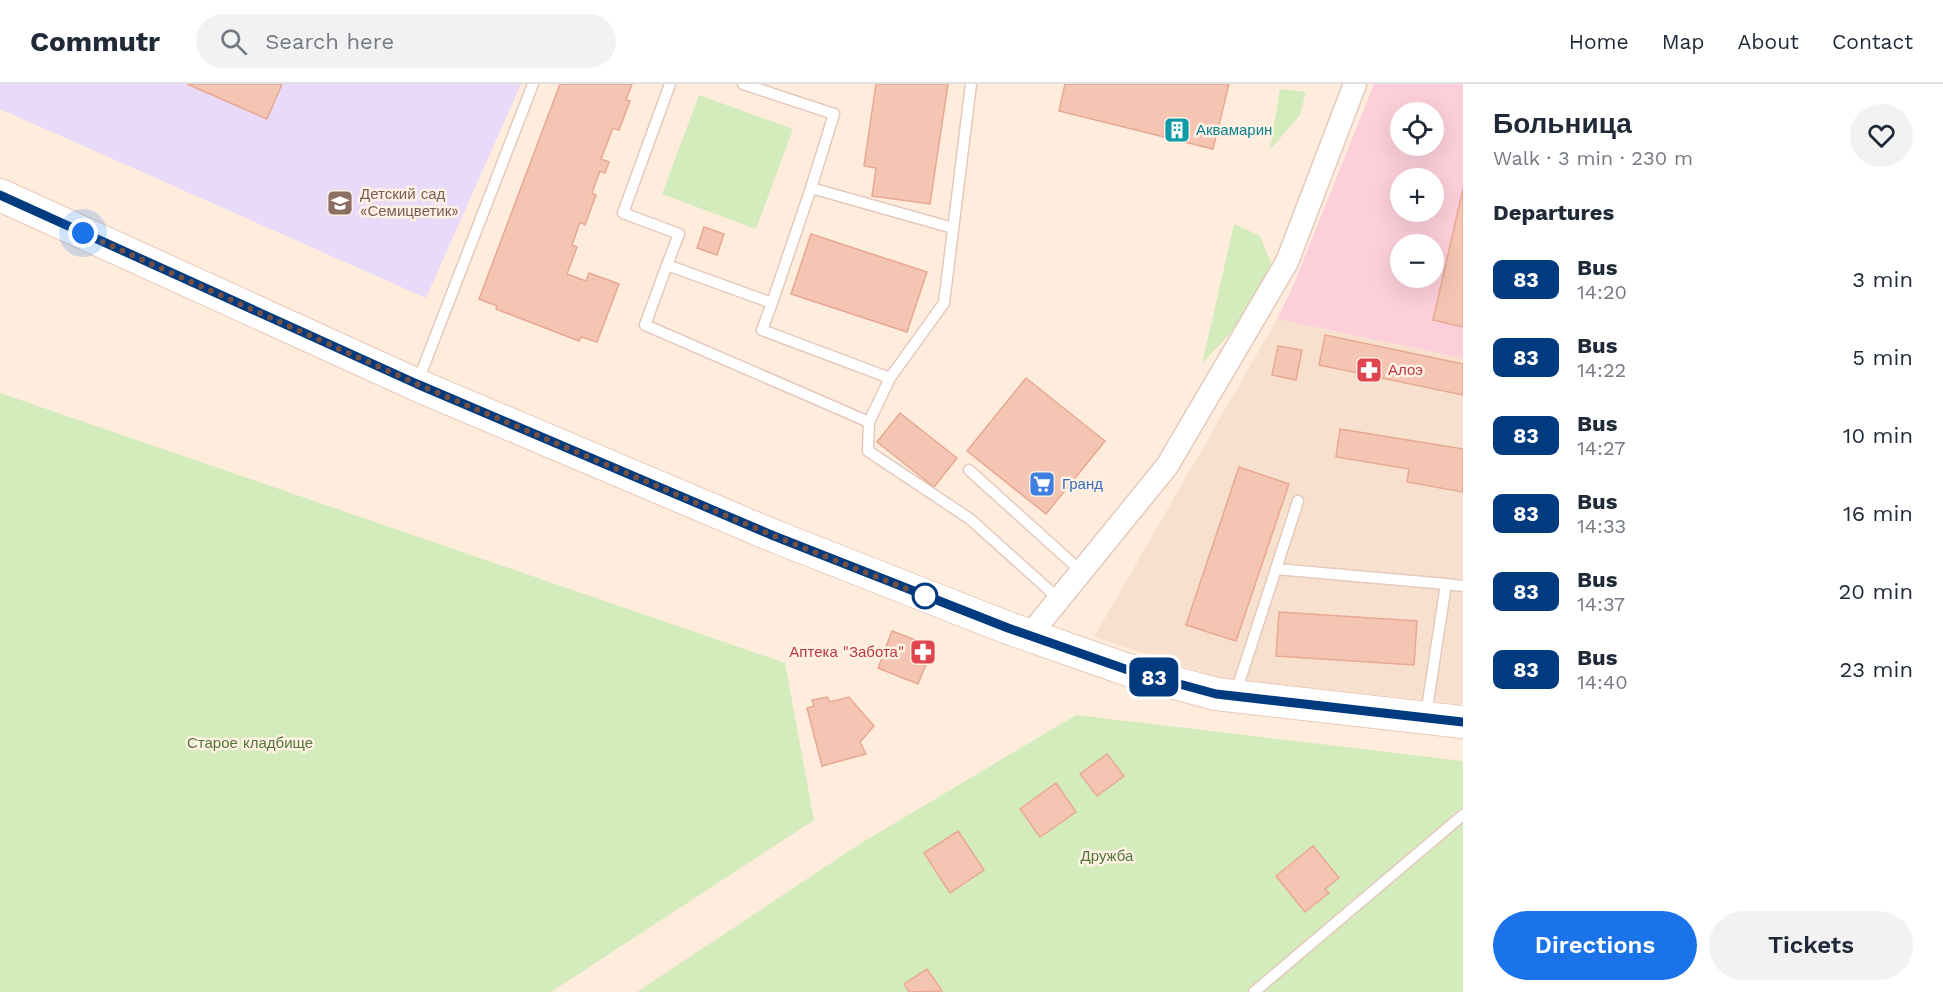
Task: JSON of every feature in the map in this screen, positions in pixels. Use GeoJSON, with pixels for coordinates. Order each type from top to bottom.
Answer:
{"type":"FeatureCollection","features":[{"type":"Feature","properties":{"kind":"street"},"geometry":{"type":"LineString","coordinates":[[1029,636],[1167,466],[1287,262],[1355,84]]}},
{"type":"Feature","properties":{"kind":"street"},"geometry":{"type":"LineString","coordinates":[[0,195],[417,384],[774,536],[1029,636],[1128,670],[1216,694],[1463,722]]}},
{"type":"Feature","properties":{"kind":"lane"},"geometry":{"type":"LineString","coordinates":[[417,384],[533,84]]}},
{"type":"Feature","properties":{"kind":"lane"},"geometry":{"type":"LineString","coordinates":[[670,84],[622,213],[679,234],[645,325],[869,422]]}},
{"type":"Feature","properties":{"kind":"lane"},"geometry":{"type":"LineString","coordinates":[[743,84],[834,114],[762,330],[890,378]]}},
{"type":"Feature","properties":{"kind":"lane"},"geometry":{"type":"LineString","coordinates":[[971,84],[944,303],[890,378],[869,422],[868,451],[970,519],[1059,599]]}},
{"type":"Feature","properties":{"kind":"lane"},"geometry":{"type":"LineString","coordinates":[[811,188],[953,228]]}},
{"type":"Feature","properties":{"kind":"lane"},"geometry":{"type":"LineString","coordinates":[[667,265],[772,303]]}},
{"type":"Feature","properties":{"kind":"lane"},"geometry":{"type":"LineString","coordinates":[[969,470],[1082,572]]}},
{"type":"Feature","properties":{"kind":"lane"},"geometry":{"type":"LineString","coordinates":[[1235,697],[1298,501]]}},
{"type":"Feature","properties":{"kind":"lane"},"geometry":{"type":"LineString","coordinates":[[1276,569],[1463,586]]}},
{"type":"Feature","properties":{"kind":"lane"},"geometry":{"type":"LineString","coordinates":[[1426,718],[1446,584]]}},
{"type":"Feature","properties":{"kind":"lane"},"geometry":{"type":"LineString","coordinates":[[1254,992],[1463,815]]}},
{"type":"Feature","properties":{"kind":"shaded area","name":"Детский сад «Семицветик»"},"geometry":{"type":"Polygon","coordinates":[[[0,84],[521,84],[426,298],[0,109],[0,84]]]}},
{"type":"Feature","properties":{"kind":"shaded area"},"geometry":{"type":"Polygon","coordinates":[[[1374,84],[1463,84],[1463,358],[1277,319],[1294,284],[1374,84]]]}},
{"type":"Feature","properties":{"kind":"shaded area"},"geometry":{"type":"Polygon","coordinates":[[[1277,319],[1463,358],[1463,704],[1220,678],[1094,637],[1277,319]]]}},
{"type":"Feature","properties":{"kind":"green space"},"geometry":{"type":"Polygon","coordinates":[[[1280,89],[1306,92],[1300,115],[1270,150],[1280,89]]]}},
{"type":"Feature","properties":{"kind":"green space"},"geometry":{"type":"Polygon","coordinates":[[[699,95],[793,129],[756,229],[662,194],[699,95]]]}},
{"type":"Feature","properties":{"kind":"green space"},"geometry":{"type":"Polygon","coordinates":[[[1234,224],[1260,236],[1271,263],[1263,297],[1202,364],[1234,224]]]}},
{"type":"Feature","properties":{"kind":"green space","name":"Старое кладбище"},"geometry":{"type":"Polygon","coordinates":[[[0,393],[785,663],[814,820],[551,992],[0,992],[0,393]]]}},
{"type":"Feature","properties":{"kind":"green space","name":"Дружба"},"geometry":{"type":"Polygon","coordinates":[[[1076,715],[1463,761],[1463,992],[637,992],[858,845],[1076,715]]]}},
{"type":"Feature","properties":{"kind":"building"},"geometry":{"type":"Polygon","coordinates":[[[187,84],[282,84],[267,119],[187,84]]]}},
{"type":"Feature","properties":{"kind":"building"},"geometry":{"type":"Polygon","coordinates":[[[560,84],[632,84],[626,100],[630,101],[619,130],[613,128],[601,159],[609,162],[605,173],[600,171],[592,193],[596,195],[585,225],[580,222],[572,245],[577,247],[567,274],[586,281],[589,273],[619,284],[597,342],[581,337],[579,341],[496,309],[497,306],[479,299],[560,84]]]}},
{"type":"Feature","properties":{"kind":"building"},"geometry":{"type":"Polygon","coordinates":[[[876,84],[948,84],[930,204],[872,196],[876,168],[864,166],[876,84]]]}},
{"type":"Feature","properties":{"kind":"building","name":"Аквамарин"},"geometry":{"type":"Polygon","coordinates":[[[1065,84],[1229,84],[1213,149],[1059,111],[1065,84]]]}},
{"type":"Feature","properties":{"kind":"building"},"geometry":{"type":"Polygon","coordinates":[[[1463,189],[1463,327],[1433,320],[1440,288],[1444,288],[1444,272],[1463,189]]]}},
{"type":"Feature","properties":{"kind":"building"},"geometry":{"type":"Polygon","coordinates":[[[704,227],[724,234],[717,255],[697,248],[704,227]]]}},
{"type":"Feature","properties":{"kind":"building"},"geometry":{"type":"Polygon","coordinates":[[[811,234],[927,272],[907,332],[791,294],[811,234]]]}},
{"type":"Feature","properties":{"kind":"building"},"geometry":{"type":"Polygon","coordinates":[[[1325,335],[1463,364],[1463,395],[1319,365],[1325,335]]]}},
{"type":"Feature","properties":{"kind":"building"},"geometry":{"type":"Polygon","coordinates":[[[1278,346],[1302,350],[1296,380],[1272,375],[1278,346]]]}},
{"type":"Feature","properties":{"kind":"building"},"geometry":{"type":"Polygon","coordinates":[[[1026,378],[1105,441],[1046,514],[967,451],[1026,378]]]}},
{"type":"Feature","properties":{"kind":"building"},"geometry":{"type":"Polygon","coordinates":[[[900,413],[957,458],[934,487],[877,442],[900,413]]]}},
{"type":"Feature","properties":{"kind":"building"},"geometry":{"type":"Polygon","coordinates":[[[1340,429],[1463,449],[1463,492],[1407,482],[1409,469],[1336,457],[1340,429]]]}},
{"type":"Feature","properties":{"kind":"building"},"geometry":{"type":"Polygon","coordinates":[[[1239,467],[1289,484],[1236,641],[1186,625],[1239,467]]]}},
{"type":"Feature","properties":{"kind":"building"},"geometry":{"type":"Polygon","coordinates":[[[1279,612],[1417,621],[1414,665],[1276,656],[1279,612]]]}},
{"type":"Feature","properties":{"kind":"building"},"geometry":{"type":"Polygon","coordinates":[[[892,631],[933,647],[918,684],[878,668],[892,631]]]}},
{"type":"Feature","properties":{"kind":"building"},"geometry":{"type":"Polygon","coordinates":[[[827,697],[830,702],[849,697],[874,726],[860,742],[866,754],[822,766],[807,708],[814,706],[812,700],[827,697]]]}},
{"type":"Feature","properties":{"kind":"building"},"geometry":{"type":"Polygon","coordinates":[[[1107,754],[1124,776],[1097,796],[1080,774],[1107,754]]]}},
{"type":"Feature","properties":{"kind":"building"},"geometry":{"type":"Polygon","coordinates":[[[1056,783],[1076,812],[1040,837],[1020,809],[1056,783]]]}},
{"type":"Feature","properties":{"kind":"building"},"geometry":{"type":"Polygon","coordinates":[[[958,831],[984,870],[950,893],[924,853],[958,831]]]}},
{"type":"Feature","properties":{"kind":"building"},"geometry":{"type":"Polygon","coordinates":[[[1313,846],[1339,878],[1325,889],[1329,893],[1305,912],[1276,876],[1313,846]]]}},
{"type":"Feature","properties":{"kind":"building"},"geometry":{"type":"Polygon","coordinates":[[[927,969],[942,991],[909,992],[904,984],[927,969]]]}},
{"type":"Feature","properties":{"kind":"bus line","name":"83"},"geometry":{"type":"LineString","coordinates":[[0,195],[417,384],[774,536],[1008,628],[1128,670],[1216,694],[1463,722]]}},
{"type":"Feature","properties":{"kind":"place","name":"Аквамарин"},"geometry":{"type":"Point","coordinates":[1177,130]}},
{"type":"Feature","properties":{"kind":"place","name":"Детский сад «Семицветик»"},"geometry":{"type":"Point","coordinates":[340,203]}},
{"type":"Feature","properties":{"kind":"place","name":"Алоэ"},"geometry":{"type":"Point","coordinates":[1369,370]}},
{"type":"Feature","properties":{"kind":"place","name":"Гранд"},"geometry":{"type":"Point","coordinates":[1042,484]}},
{"type":"Feature","properties":{"kind":"place","name":"Аптека \"Забота\""},"geometry":{"type":"Point","coordinates":[923,652]}},
{"type":"Feature","properties":{"kind":"route"},"geometry":{"type":"LineString","coordinates":[[83,233],[417,384],[774,536],[925,596]]}}]}
